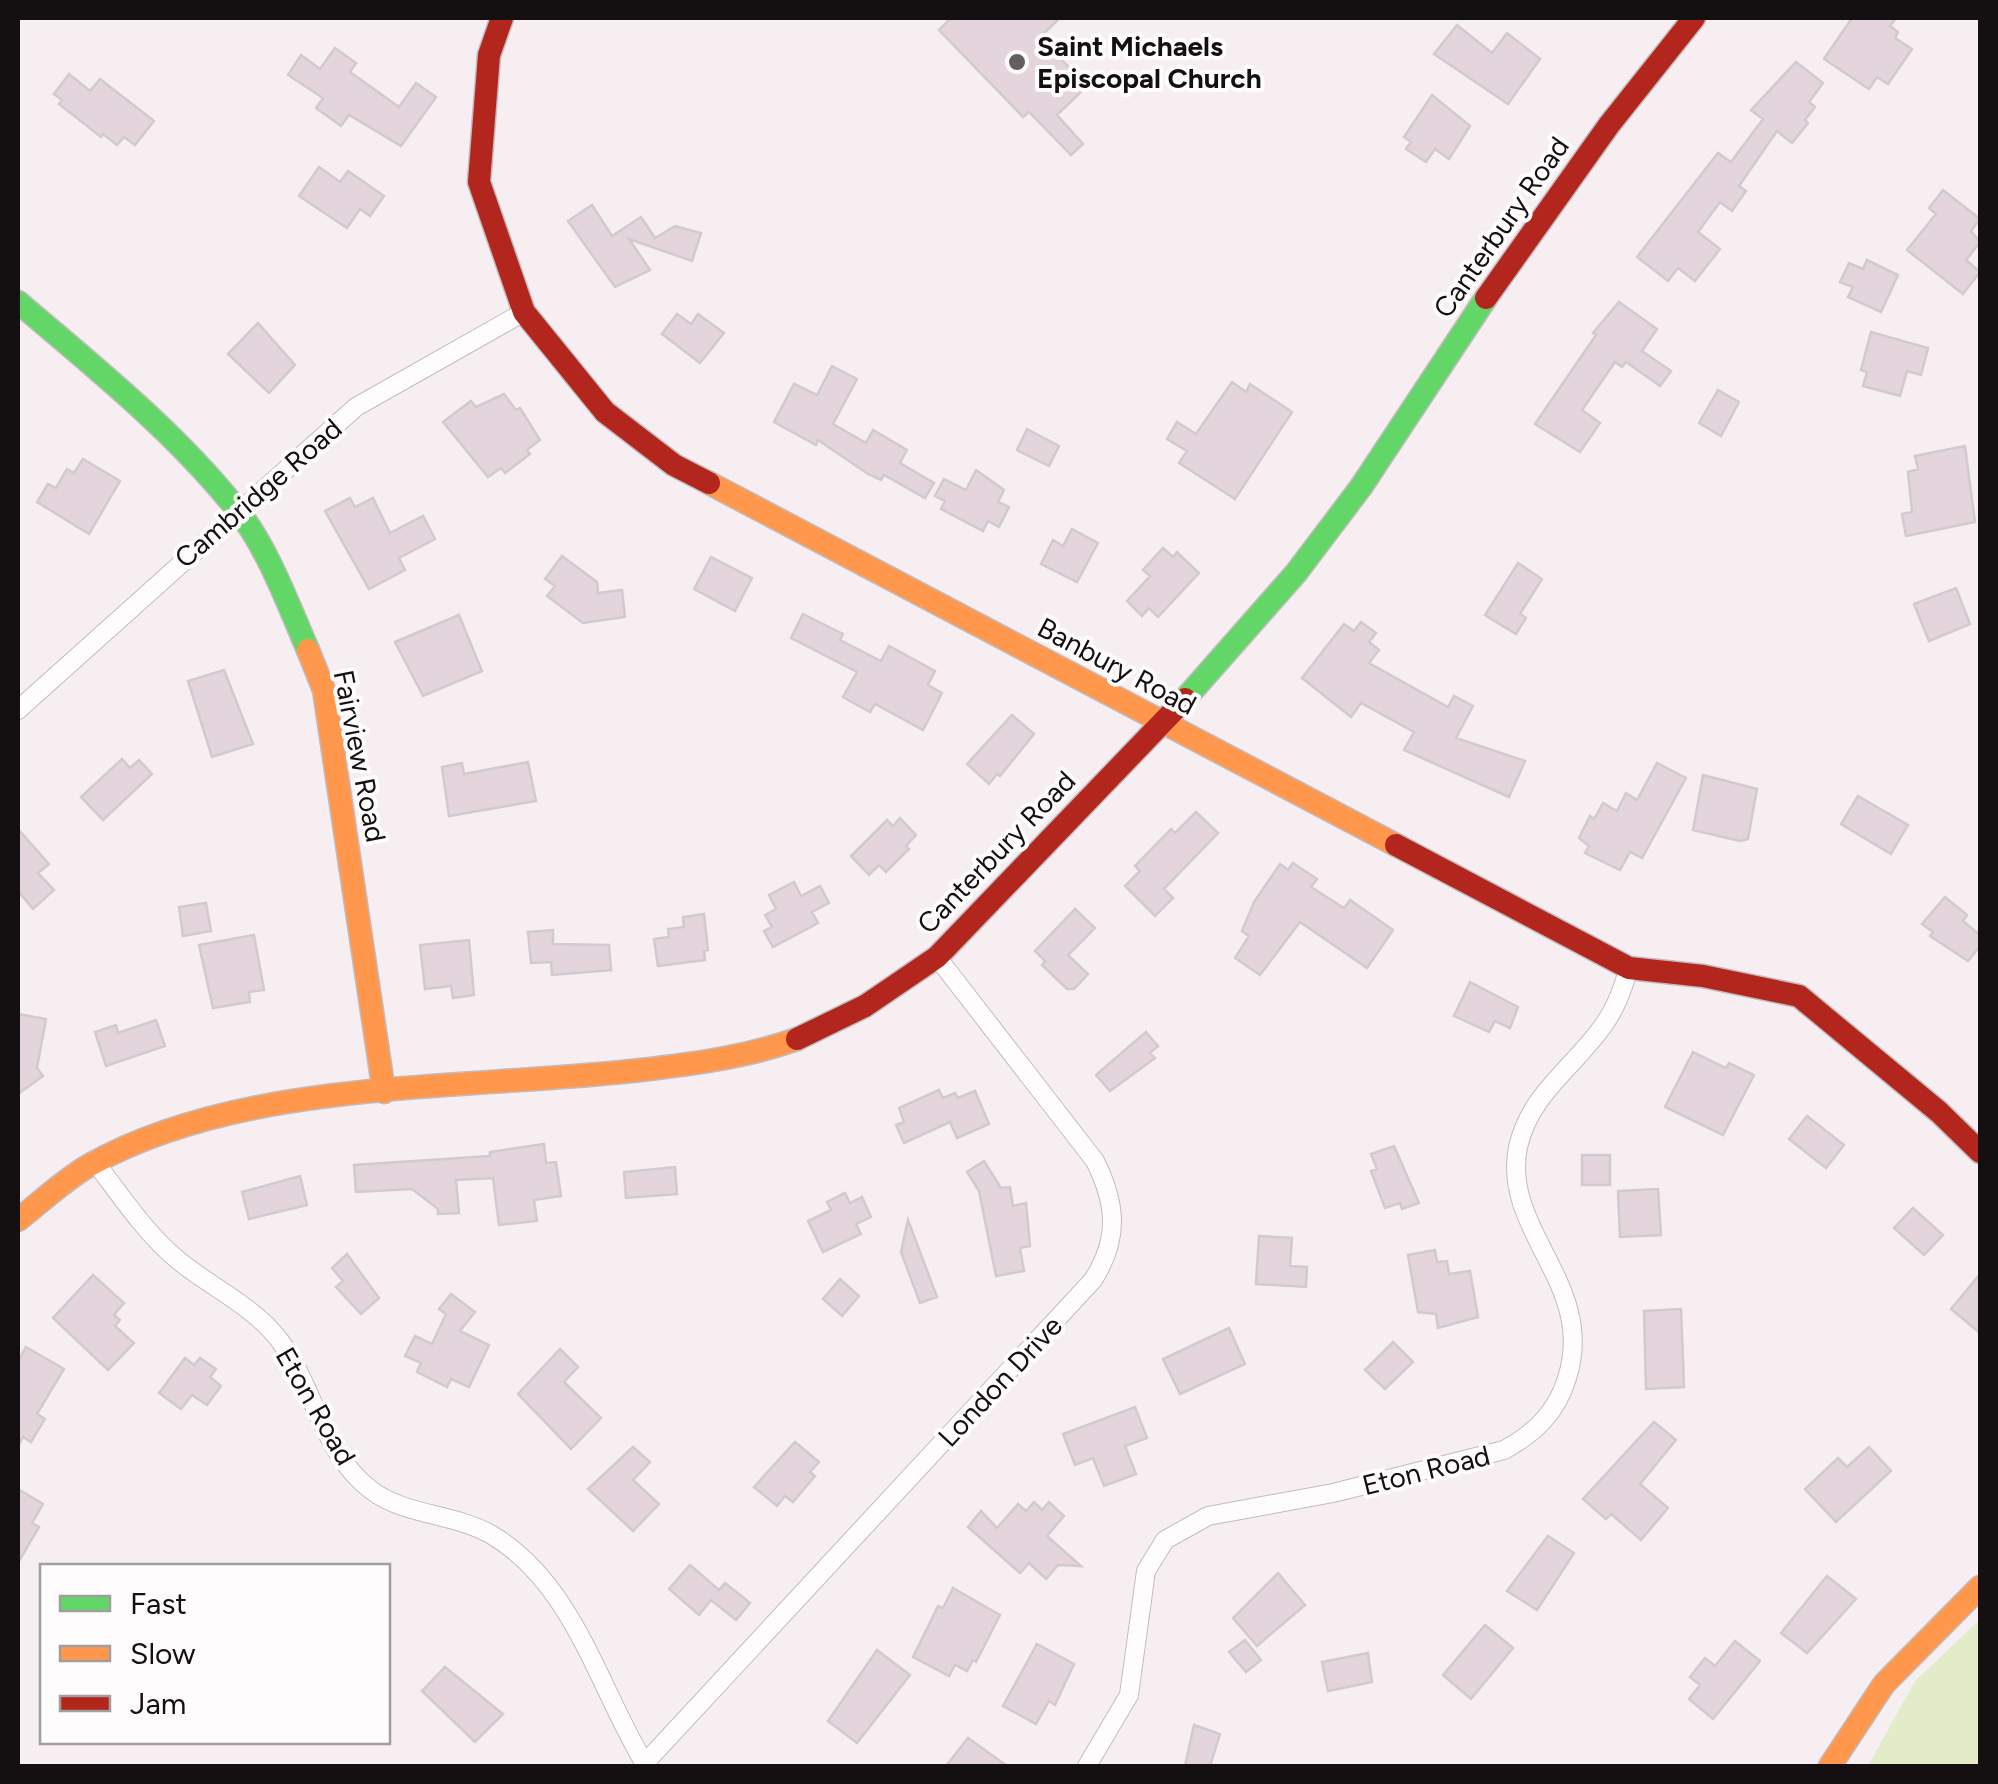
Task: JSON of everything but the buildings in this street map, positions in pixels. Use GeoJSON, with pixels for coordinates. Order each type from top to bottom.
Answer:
{"type":"FeatureCollection","features":[{"type":"Feature","properties":{"kind":"street","name":"Banbury Road"},"geometry":{"type":"LineString","coordinates":[[502,18],[489,55],[480,182],[524,312],[605,412],[674,465],[1629,968],[1703,976],[1799,996],[1939,1112],[1980,1152]]}},
{"type":"Feature","properties":{"kind":"street","name":"Canterbury Road"},"geometry":{"type":"LineString","coordinates":[[18,1220],[56,1187],[95,1162],[175,1130],[236,1114],[384,1092],[665,1069],[748,1053],[820,1030],[854,1013],[937,957],[1232,650],[1350,501],[1609,125],[1694,18]]}},
{"type":"Feature","properties":{"kind":"street","name":"Fairview Road"},"geometry":{"type":"LineString","coordinates":[[18,302],[126,395],[236,509],[287,601],[324,690],[384,1092]]}},
{"type":"Feature","properties":{"kind":"street","name":"Cambridge Road"},"geometry":{"type":"LineString","coordinates":[[18,710],[236,509],[356,407],[524,312]]}},
{"type":"Feature","properties":{"kind":"street","name":"London Drive"},"geometry":{"type":"LineString","coordinates":[[645,1765],[1093,1280],[1113,1240],[1116,1222],[1095,1162],[937,957]]}},
{"type":"Feature","properties":{"kind":"street","name":"Eton Road"},"geometry":{"type":"LineString","coordinates":[[1087,1766],[1129,1694],[1146,1571],[1165,1540],[1208,1516],[1333,1493],[1504,1450],[1528,1436],[1562,1395],[1570,1371],[1572,1322],[1556,1269],[1518,1192],[1519,1145],[1536,1104],[1604,1025],[1629,968]]}},
{"type":"Feature","properties":{"kind":"street","name":"Eton Road"},"geometry":{"type":"LineString","coordinates":[[95,1162],[176,1258],[265,1324],[281,1342],[334,1445],[370,1490],[387,1500],[484,1530],[510,1546],[532,1568],[580,1637],[645,1765]]}},
{"type":"Feature","properties":{"kind":"street"},"geometry":{"type":"LineString","coordinates":[[1830,1766],[1884,1684],[1980,1587]]}},
{"type":"Feature","properties":{"kind":"green space"},"geometry":{"type":"Polygon","coordinates":[[[1980,1620],[1980,1766],[1868,1766],[1915,1681],[1980,1620]]]}},
{"type":"Feature","properties":{"kind":"traffic: fast"},"geometry":{"type":"LineString","coordinates":[[1185,699],[1296,573],[1361,487],[1486,298]]}},
{"type":"Feature","properties":{"kind":"traffic: fast"},"geometry":{"type":"LineString","coordinates":[[18,302],[159,425],[235,507],[267,557],[308,650]]}},
{"type":"Feature","properties":{"kind":"traffic: slow"},"geometry":{"type":"LineString","coordinates":[[709,483],[1396,845]]}},
{"type":"Feature","properties":{"kind":"traffic: slow"},"geometry":{"type":"LineString","coordinates":[[308,650],[324,690],[384,1092]]}},
{"type":"Feature","properties":{"kind":"traffic: slow"},"geometry":{"type":"LineString","coordinates":[[18,1220],[90,1165],[151,1137],[217,1116],[358,1092],[680,1065],[739,1055],[797,1039]]}},
{"type":"Feature","properties":{"kind":"traffic: slow"},"geometry":{"type":"LineString","coordinates":[[1830,1766],[1884,1684],[1980,1587]]}},
{"type":"Feature","properties":{"kind":"traffic: jam"},"geometry":{"type":"LineString","coordinates":[[502,18],[489,55],[479,182],[524,312],[605,412],[674,465],[709,483]]}},
{"type":"Feature","properties":{"kind":"traffic: jam"},"geometry":{"type":"LineString","coordinates":[[1486,298],[1609,125],[1694,18]]}},
{"type":"Feature","properties":{"kind":"traffic: jam"},"geometry":{"type":"LineString","coordinates":[[797,1039],[865,1006],[937,957],[1185,699]]}},
{"type":"Feature","properties":{"kind":"traffic: jam"},"geometry":{"type":"LineString","coordinates":[[1396,845],[1629,968],[1703,976],[1799,996],[1939,1112],[1980,1152]]}},
{"type":"Feature","properties":{"kind":"place","name":"Saint Michaels Episcopal Church"},"geometry":{"type":"Point","coordinates":[1017,62]}}]}
